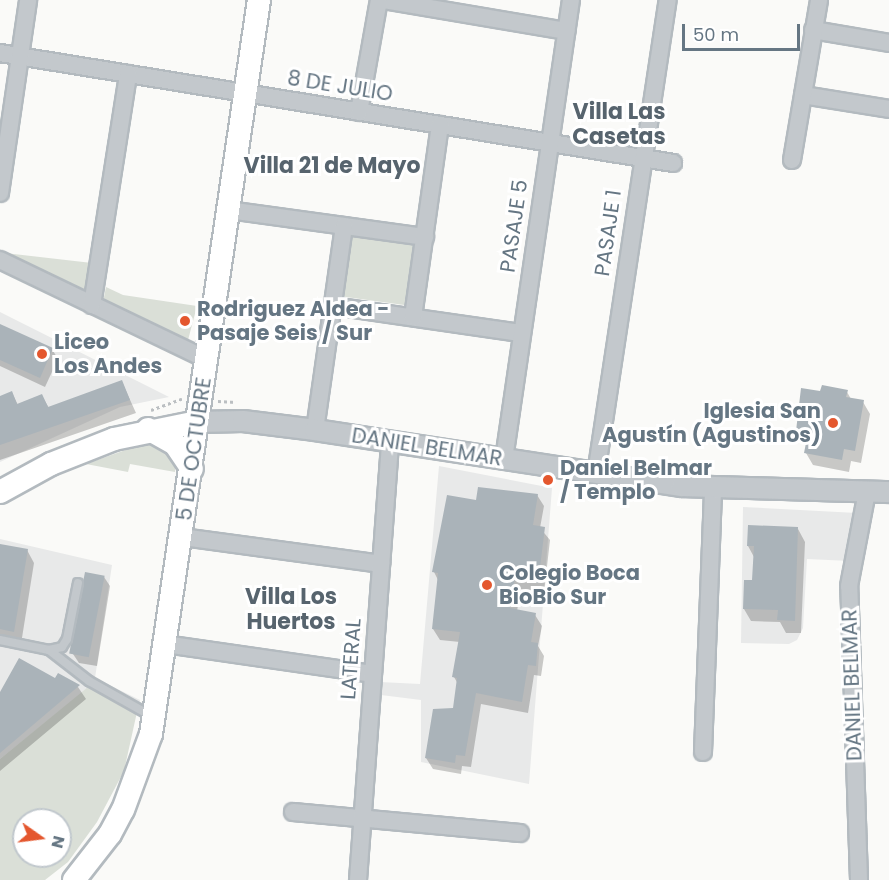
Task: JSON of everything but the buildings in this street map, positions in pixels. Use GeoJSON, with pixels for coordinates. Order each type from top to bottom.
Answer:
{"type":"FeatureCollection","features":[{"type":"Feature","properties":{"kind":"main road","name":"5 DE OCTUBRE"},"geometry":{"type":"LineString","coordinates":[[74,880],[110,834],[123,810],[144,758],[153,718],[182,537],[259,0]]}},
{"type":"Feature","properties":{"kind":"main road","name":"DANIEL BELMAR"},"geometry":{"type":"LineString","coordinates":[[0,492],[51,464],[148,429],[197,422]]}},
{"type":"Feature","properties":{"kind":"main road"},"geometry":{"type":"LineString","coordinates":[[148,429],[175,444],[192,469]]}},
{"type":"Feature","properties":{"kind":"street"},"geometry":{"type":"LineString","coordinates":[[0,193],[28,0]]}},
{"type":"Feature","properties":{"kind":"street"},"geometry":{"type":"LineString","coordinates":[[359,112],[381,0],[459,6],[566,31]]}},
{"type":"Feature","properties":{"kind":"street","name":"PASAJE 5"},"geometry":{"type":"LineString","coordinates":[[504,459],[548,142],[572,0]]}},
{"type":"Feature","properties":{"kind":"street","name":"PASAJE 1"},"geometry":{"type":"LineString","coordinates":[[596,474],[641,158],[668,0]]}},
{"type":"Feature","properties":{"kind":"street"},"geometry":{"type":"LineString","coordinates":[[792,160],[819,0]]}},
{"type":"Feature","properties":{"kind":"street"},"geometry":{"type":"LineString","coordinates":[[813,30],[889,43]]}},
{"type":"Feature","properties":{"kind":"street","name":"8 DE JULIO"},"geometry":{"type":"LineString","coordinates":[[0,53],[673,163]]}},
{"type":"Feature","properties":{"kind":"street"},"geometry":{"type":"LineString","coordinates":[[92,305],[128,74]]}},
{"type":"Feature","properties":{"kind":"street"},"geometry":{"type":"LineString","coordinates":[[803,95],[889,109]]}},
{"type":"Feature","properties":{"kind":"street"},"geometry":{"type":"LineString","coordinates":[[413,317],[440,125]]}},
{"type":"Feature","properties":{"kind":"street"},"geometry":{"type":"LineString","coordinates":[[228,210],[425,237]]}},
{"type":"Feature","properties":{"kind":"street"},"geometry":{"type":"LineString","coordinates":[[315,430],[344,226]]}},
{"type":"Feature","properties":{"kind":"street"},"geometry":{"type":"LineString","coordinates":[[0,260],[206,359]]}},
{"type":"Feature","properties":{"kind":"street"},"geometry":{"type":"LineString","coordinates":[[333,306],[521,333]]}},
{"type":"Feature","properties":{"kind":"street","name":"DANIEL BELMAR"},"geometry":{"type":"LineString","coordinates":[[197,422],[243,421],[315,430],[596,474],[713,488],[889,492]]}},
{"type":"Feature","properties":{"kind":"street","name":"LATERAL"},"geometry":{"type":"LineString","coordinates":[[358,880],[390,441]]}},
{"type":"Feature","properties":{"kind":"street"},"geometry":{"type":"LineString","coordinates":[[703,753],[713,488]]}},
{"type":"Feature","properties":{"kind":"street","name":"DANIEL BELMAR"},"geometry":{"type":"LineString","coordinates":[[859,880],[849,586],[867,492]]}},
{"type":"Feature","properties":{"kind":"street"},"geometry":{"type":"LineString","coordinates":[[182,537],[381,564]]}},
{"type":"Feature","properties":{"kind":"street"},"geometry":{"type":"LineString","coordinates":[[165,644],[373,674]]}},
{"type":"Feature","properties":{"kind":"street"},"geometry":{"type":"LineString","coordinates":[[293,812],[520,833]]}},
{"type":"Feature","properties":{"kind":"lane"},"geometry":{"type":"LineString","coordinates":[[0,640],[49,650],[62,647],[67,639],[78,583]]}},
{"type":"Feature","properties":{"kind":"lane"},"geometry":{"type":"LineString","coordinates":[[49,650],[89,681],[153,718]]}},
{"type":"Feature","properties":{"kind":"shaded area"},"geometry":{"type":"Polygon","coordinates":[[[351,235],[418,244],[410,306],[342,296],[351,235]]]}},
{"type":"Feature","properties":{"kind":"shaded area"},"geometry":{"type":"Polygon","coordinates":[[[5,253],[92,263],[87,293],[5,253]]]}},
{"type":"Feature","properties":{"kind":"shaded area"},"geometry":{"type":"Polygon","coordinates":[[[106,287],[123,295],[197,306],[187,344],[103,302],[106,287]]]}},
{"type":"Feature","properties":{"kind":"shaded area","name":"Liceo Los Andes"},"geometry":{"type":"Polygon","coordinates":[[[0,312],[169,397],[120,407],[0,462],[0,312]]]}},
{"type":"Feature","properties":{"kind":"shaded area"},"geometry":{"type":"Polygon","coordinates":[[[151,441],[161,444],[176,460],[175,472],[130,464],[128,472],[86,464],[151,441]]]}},
{"type":"Feature","properties":{"kind":"shaded area","name":"Colegio Boca BioBio Sur"},"geometry":{"type":"Polygon","coordinates":[[[439,466],[552,488],[529,784],[421,762],[421,700],[381,695],[380,682],[420,684],[439,466]]]}},
{"type":"Feature","properties":{"kind":"shaded area"},"geometry":{"type":"Polygon","coordinates":[[[743,507],[857,513],[850,561],[807,559],[803,628],[797,640],[789,644],[741,643],[743,507]]]}},
{"type":"Feature","properties":{"kind":"shaded area"},"geometry":{"type":"Polygon","coordinates":[[[0,539],[112,565],[95,678],[140,700],[137,712],[88,688],[0,759],[0,539]]]}},
{"type":"Feature","properties":{"kind":"shaded area"},"geometry":{"type":"Polygon","coordinates":[[[88,687],[137,712],[124,771],[97,822],[72,856],[72,808],[12,808],[12,868],[60,868],[45,880],[0,880],[0,759],[88,687]]]}},
{"type":"Feature","properties":{"kind":"place","name":"Rodriguez Aldea - Pasaje Seis / Sur"},"geometry":{"type":"Point","coordinates":[185,321]}},
{"type":"Feature","properties":{"kind":"place","name":"Liceo Los Andes"},"geometry":{"type":"Point","coordinates":[42,354]}},
{"type":"Feature","properties":{"kind":"place","name":"Iglesia San Agustín (Agustinos)"},"geometry":{"type":"Point","coordinates":[833,423]}},
{"type":"Feature","properties":{"kind":"place","name":"Daniel Belmar / Templo"},"geometry":{"type":"Point","coordinates":[548,480]}},
{"type":"Feature","properties":{"kind":"place","name":"Colegio Boca BioBio Sur"},"geometry":{"type":"Point","coordinates":[487,585]}},
{"type":"Feature","properties":{"kind":"district","name":"Villa Las Casetas"},"geometry":{"type":"Point","coordinates":[619,124]}},
{"type":"Feature","properties":{"kind":"district","name":"Villa 21 de Mayo"},"geometry":{"type":"Point","coordinates":[332,166]}},
{"type":"Feature","properties":{"kind":"district","name":"Villa Los Huertos"},"geometry":{"type":"Point","coordinates":[291,608]}}]}
